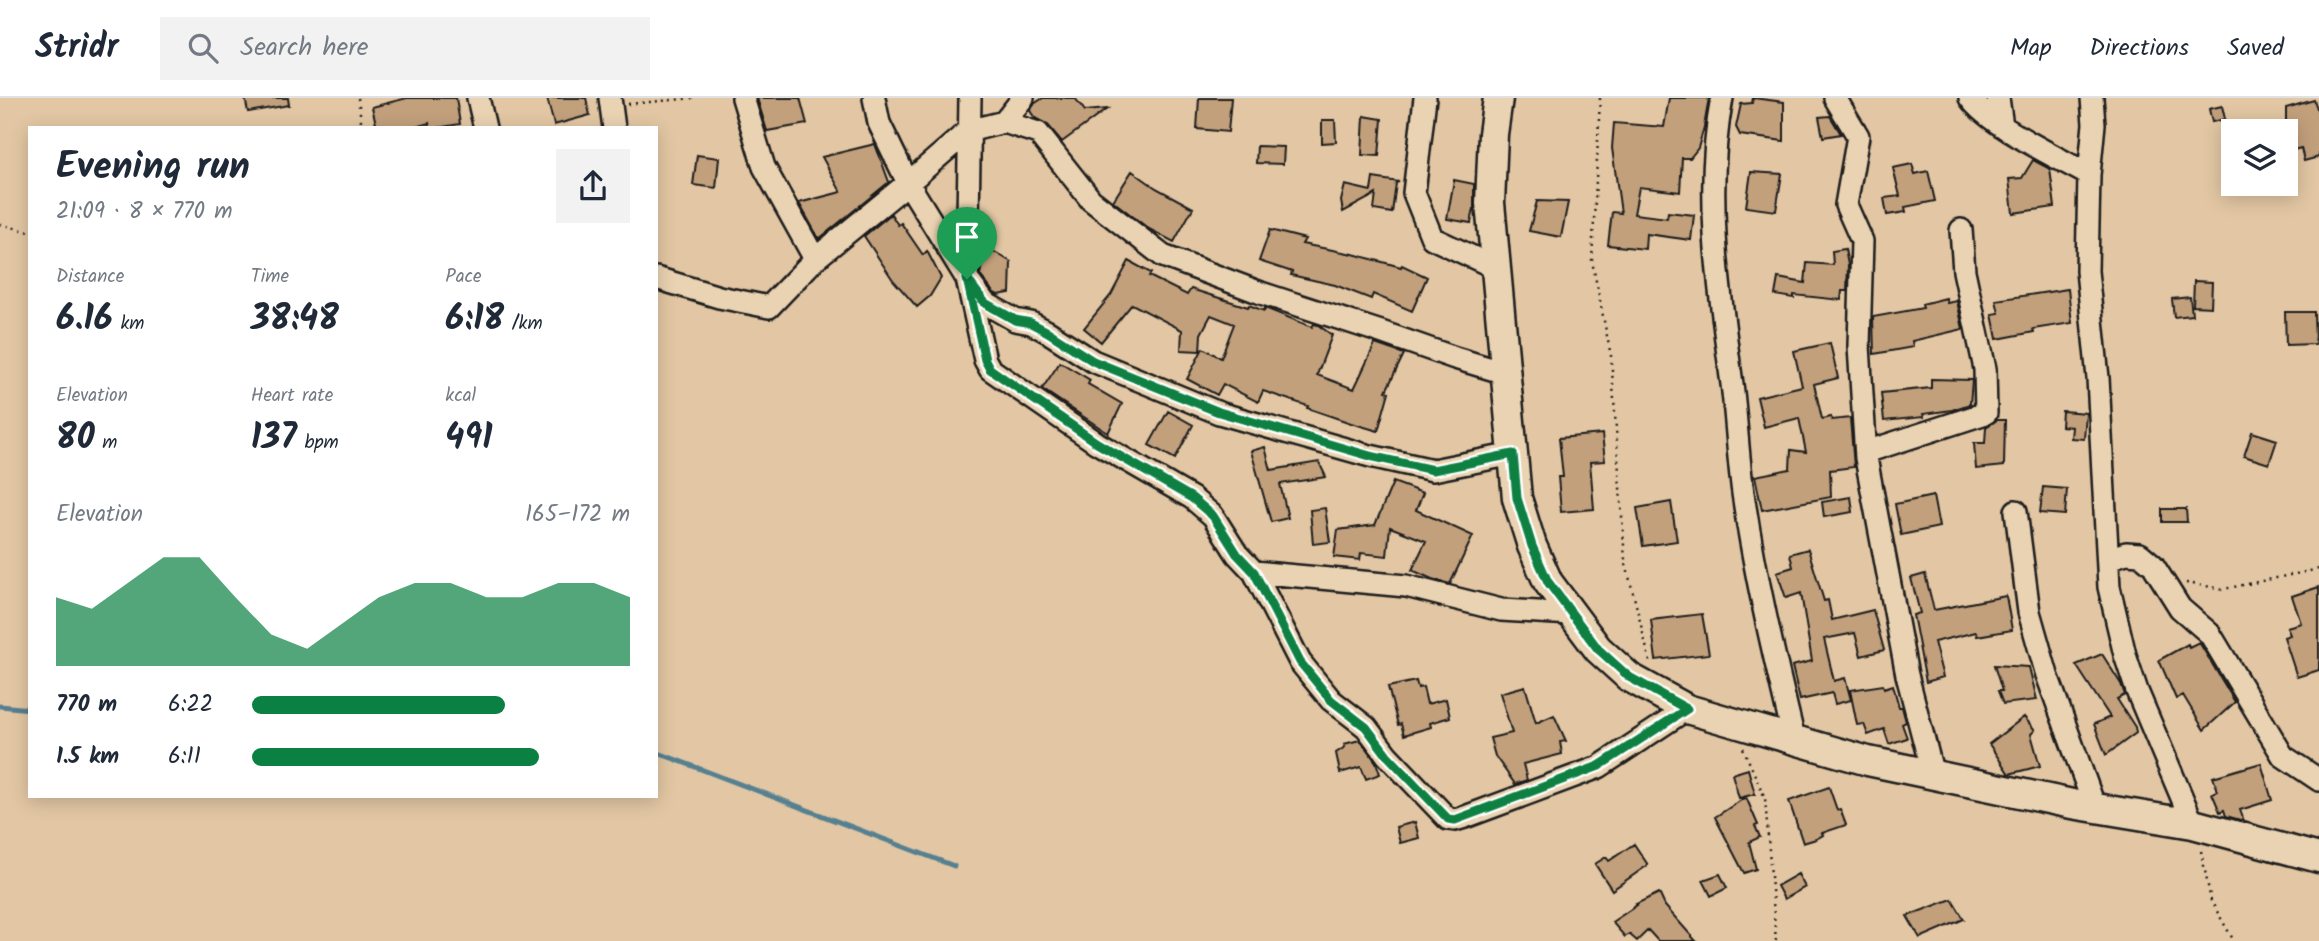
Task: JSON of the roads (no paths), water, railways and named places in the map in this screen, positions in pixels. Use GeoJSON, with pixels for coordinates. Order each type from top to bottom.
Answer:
{"type":"FeatureCollection","features":[{"type":"Feature","properties":{"kind":"main road"},"geometry":{"type":"LineString","coordinates":[[1498,98],[1493,134],[1490,203],[1517,498],[1532,546],[1548,582],[1598,649],[1629,677],[1687,709],[1868,761],[2095,808],[2193,824],[2319,858]]}},
{"type":"Feature","properties":{"kind":"street"},"geometry":{"type":"LineString","coordinates":[[478,98],[485,126]]}},
{"type":"Feature","properties":{"kind":"street"},"geometry":{"type":"LineString","coordinates":[[743,98],[764,167],[815,258]]}},
{"type":"Feature","properties":{"kind":"street"},"geometry":{"type":"LineString","coordinates":[[874,98],[879,123],[908,183],[967,279],[985,303],[1015,320],[1031,323],[1093,361],[1219,412],[1370,456],[1433,470],[1513,454]]}},
{"type":"Feature","properties":{"kind":"street"},"geometry":{"type":"LineString","coordinates":[[970,98],[967,279],[985,360],[990,369],[1097,443],[1192,498],[1213,516],[1237,554],[1254,572],[1300,662],[1331,700],[1366,727],[1387,755],[1448,819],[1455,820],[1599,766],[1687,709]]}},
{"type":"Feature","properties":{"kind":"street"},"geometry":{"type":"LineString","coordinates":[[1004,122],[1023,98]]}},
{"type":"Feature","properties":{"kind":"street"},"geometry":{"type":"LineString","coordinates":[[1425,98],[1414,193],[1432,238],[1496,268]]}},
{"type":"Feature","properties":{"kind":"street"},"geometry":{"type":"LineString","coordinates":[[1722,98],[1718,117],[1714,202],[1723,318],[1743,498],[1762,606],[1794,739]]}},
{"type":"Feature","properties":{"kind":"street"},"geometry":{"type":"LineString","coordinates":[[1835,98],[1858,136],[1846,205],[1861,241],[1859,346],[1866,452],[1907,675],[1933,775]]}},
{"type":"Feature","properties":{"kind":"street"},"geometry":{"type":"LineString","coordinates":[[1970,98],[1977,108],[2002,126],[2089,175]]}},
{"type":"Feature","properties":{"kind":"street"},"geometry":{"type":"LineString","coordinates":[[1998,98],[2002,126]]}},
{"type":"Feature","properties":{"kind":"street"},"geometry":{"type":"LineString","coordinates":[[2092,98],[2094,124],[2089,175],[2087,271],[2098,378],[2109,587],[2125,655],[2137,691],[2193,824]]}},
{"type":"Feature","properties":{"kind":"street"},"geometry":{"type":"LineString","coordinates":[[611,102],[614,126]]}},
{"type":"Feature","properties":{"kind":"street"},"geometry":{"type":"LineString","coordinates":[[658,279],[719,297],[769,307],[815,258],[968,131],[1004,122],[1038,133],[1091,200],[1163,256],[1261,293],[1505,373]]}},
{"type":"Feature","properties":{"kind":"street"},"geometry":{"type":"LineString","coordinates":[[1866,452],[1986,413],[1986,369],[1964,271],[1961,230]]}},
{"type":"Feature","properties":{"kind":"street"},"geometry":{"type":"LineString","coordinates":[[2016,511],[2029,612],[2047,675],[2095,808]]}},
{"type":"Feature","properties":{"kind":"street"},"geometry":{"type":"LineString","coordinates":[[2108,559],[2126,553],[2140,554],[2153,565],[2180,608],[2210,634],[2283,756],[2319,780]]}},
{"type":"Feature","properties":{"kind":"street"},"geometry":{"type":"LineString","coordinates":[[1254,572],[1406,586],[1501,610],[1572,614]]}},
{"type":"Feature","properties":{"kind":"waterway"},"geometry":{"type":"LineString","coordinates":[[0,706],[28,709]]}},
{"type":"Feature","properties":{"kind":"waterway"},"geometry":{"type":"LineString","coordinates":[[658,753],[954,866]]}}]}
